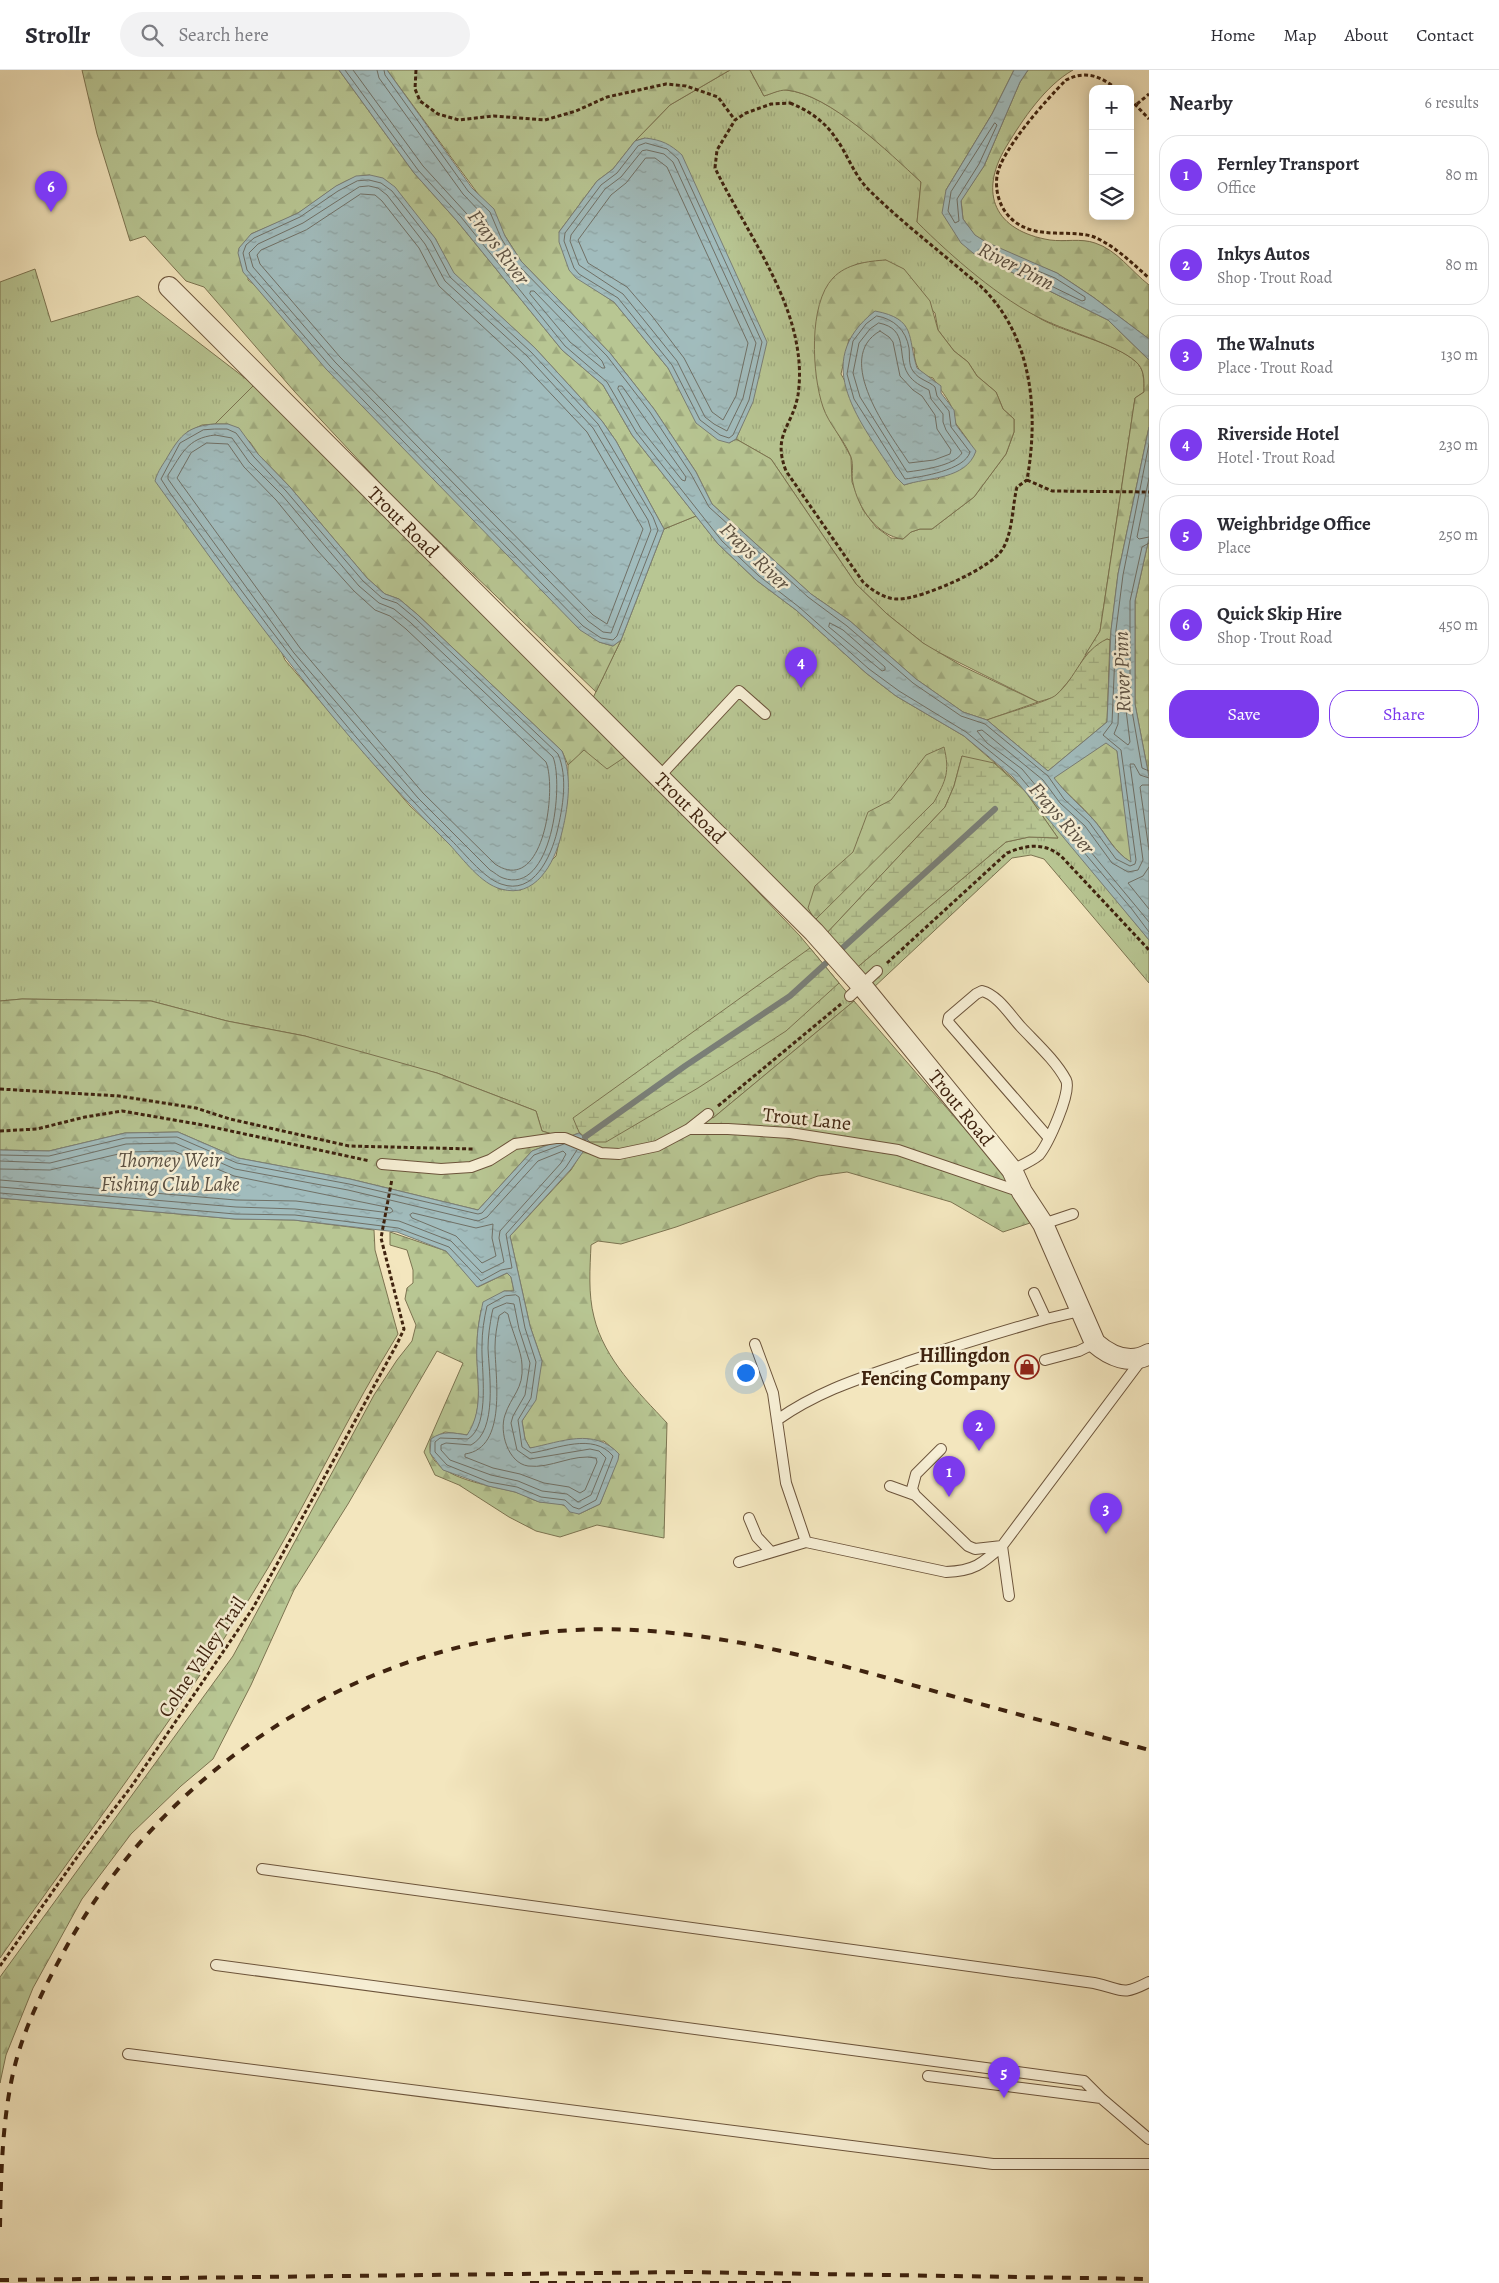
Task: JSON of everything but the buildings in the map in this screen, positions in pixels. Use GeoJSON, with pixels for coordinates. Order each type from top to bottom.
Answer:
{"type":"FeatureCollection","features":[{"type":"Feature","properties":{"kind":"street","name":"Trout Road"},"geometry":{"type":"LineString","coordinates":[[168,287],[814,932],[855,986],[1012,1170],[1022,1192],[1043,1224],[1095,1343]]}},
{"type":"Feature","properties":{"kind":"street"},"geometry":{"type":"LineString","coordinates":[[1095,1343],[1107,1353],[1116,1356],[1135,1360],[1146,1356]]}},
{"type":"Feature","properties":{"kind":"lane"},"geometry":{"type":"LineString","coordinates":[[659,777],[739,691],[764,714]]}},
{"type":"Feature","properties":{"kind":"lane"},"geometry":{"type":"LineString","coordinates":[[855,986],[877,971]]}},
{"type":"Feature","properties":{"kind":"lane"},"geometry":{"type":"LineString","coordinates":[[1012,1170],[1038,1155],[1048,1138],[1066,1100],[1068,1091],[1066,1081],[1044,1052],[995,998],[982,991],[949,1017],[948,1022],[1048,1138]]}},
{"type":"Feature","properties":{"kind":"lane"},"geometry":{"type":"LineString","coordinates":[[382,1164],[462,1168],[480,1165],[515,1144],[546,1138],[566,1138],[586,1148],[610,1154],[633,1152],[657,1146],[689,1129],[708,1114]]}},
{"type":"Feature","properties":{"kind":"lane","name":"Trout Lane"},"geometry":{"type":"LineString","coordinates":[[689,1129],[790,1133],[865,1144],[921,1156],[1022,1192]]}},
{"type":"Feature","properties":{"kind":"lane"},"geometry":{"type":"LineString","coordinates":[[1043,1224],[1073,1214]]}},
{"type":"Feature","properties":{"kind":"lane"},"geometry":{"type":"LineString","coordinates":[[1034,1293],[1046,1319]]}},
{"type":"Feature","properties":{"kind":"lane"},"geometry":{"type":"LineString","coordinates":[[777,1420],[832,1387],[980,1337],[1080,1311]]}},
{"type":"Feature","properties":{"kind":"lane"},"geometry":{"type":"LineString","coordinates":[[1045,1360],[1079,1351],[1095,1343]]}},
{"type":"Feature","properties":{"kind":"lane"},"geometry":{"type":"LineString","coordinates":[[756,1344],[773,1394],[786,1483],[806,1542]]}},
{"type":"Feature","properties":{"kind":"lane"},"geometry":{"type":"LineString","coordinates":[[739,1562],[806,1542],[946,1572],[966,1571],[982,1564],[1002,1546],[1146,1356]]}},
{"type":"Feature","properties":{"kind":"lane"},"geometry":{"type":"LineString","coordinates":[[915,1495],[913,1486],[916,1474],[941,1449]]}},
{"type":"Feature","properties":{"kind":"lane"},"geometry":{"type":"LineString","coordinates":[[890,1486],[915,1495],[968,1546],[975,1549],[1002,1546]]}},
{"type":"Feature","properties":{"kind":"lane"},"geometry":{"type":"LineString","coordinates":[[749,1518],[756,1537],[771,1552]]}},
{"type":"Feature","properties":{"kind":"lane"},"geometry":{"type":"LineString","coordinates":[[1002,1546],[1009,1596]]}},
{"type":"Feature","properties":{"kind":"lane"},"geometry":{"type":"LineString","coordinates":[[262,1869],[1094,1982],[1120,1992],[1132,1991],[1149,1982]]}},
{"type":"Feature","properties":{"kind":"lane"},"geometry":{"type":"LineString","coordinates":[[216,1965],[1084,2081],[1149,2139]]}},
{"type":"Feature","properties":{"kind":"lane"},"geometry":{"type":"LineString","coordinates":[[128,2054],[993,2164],[1149,2164]]}},
{"type":"Feature","properties":{"kind":"lane"},"geometry":{"type":"LineString","coordinates":[[928,2076],[1101,2098]]}},
{"type":"Feature","properties":{"kind":"path"},"geometry":{"type":"LineString","coordinates":[[416,70],[415,89],[420,101],[438,114],[459,120],[494,116],[545,120],[576,111],[607,97],[666,84],[686,86],[718,97],[735,120]]}},
{"type":"Feature","properties":{"kind":"path"},"geometry":{"type":"LineString","coordinates":[[1110,85],[1089,74],[1077,75],[1066,80],[1014,142],[997,174],[998,191],[1005,214],[1017,224],[1036,232],[1094,237],[1116,250],[1149,278]]}},
{"type":"Feature","properties":{"kind":"path"},"geometry":{"type":"LineString","coordinates":[[1137,104],[1149,94]]}},
{"type":"Feature","properties":{"kind":"path"},"geometry":{"type":"LineString","coordinates":[[1134,102],[1149,119]]}},
{"type":"Feature","properties":{"kind":"path"},"geometry":{"type":"LineString","coordinates":[[790,103],[815,116],[835,136],[855,172],[866,186],[990,296],[1016,340],[1024,362],[1034,415],[1033,443],[1027,480],[1017,488],[1004,548],[995,559],[947,585],[901,599],[880,594],[863,582],[791,479],[782,461],[780,450],[782,438],[798,395],[798,353],[794,332],[777,285],[715,168],[717,150],[735,120],[746,113],[771,104],[790,103]]}},
{"type":"Feature","properties":{"kind":"path"},"geometry":{"type":"LineString","coordinates":[[1027,480],[1052,491],[1149,492]]}},
{"type":"Feature","properties":{"kind":"path"},"geometry":{"type":"LineString","coordinates":[[877,971],[1008,853],[1030,846],[1044,846],[1061,856],[1149,950]]}},
{"type":"Feature","properties":{"kind":"path"},"geometry":{"type":"LineString","coordinates":[[708,1114],[855,986]]}},
{"type":"Feature","properties":{"kind":"path"},"geometry":{"type":"LineString","coordinates":[[0,1089],[119,1096],[196,1108],[248,1123],[349,1146],[477,1149],[501,1152]]}},
{"type":"Feature","properties":{"kind":"path"},"geometry":{"type":"LineString","coordinates":[[0,1131],[37,1129],[85,1117],[122,1111],[202,1125],[382,1164]]}},
{"type":"Feature","properties":{"kind":"path","name":"Colne Valley Trail"},"geometry":{"type":"LineString","coordinates":[[0,1966],[80,1852],[142,1772],[253,1608],[397,1344],[404,1329],[381,1238],[392,1182]]}},
{"type":"Feature","properties":{"kind":"green space"},"geometry":{"type":"Polygon","coordinates":[[[82,70],[339,70],[414,173],[457,221],[562,350],[603,385],[632,435],[696,516],[664,529],[616,441],[602,421],[535,348],[453,273],[435,238],[370,175],[350,179],[298,213],[251,234],[248,280],[256,286],[296,333],[599,642],[613,646],[621,640],[596,692],[393,497],[294,391],[204,287],[186,281],[145,236],[130,241],[97,134],[82,70]]]}},
{"type":"Feature","properties":{"kind":"green space"},"geometry":{"type":"Polygon","coordinates":[[[387,70],[730,70],[670,105],[635,141],[613,169],[597,181],[559,232],[596,290],[614,302],[668,368],[679,386],[729,443],[736,439],[771,459],[856,584],[887,614],[923,643],[962,666],[1038,702],[987,720],[963,712],[916,679],[850,621],[811,594],[712,504],[696,472],[654,409],[610,353],[521,261],[481,198],[387,70]]]}},
{"type":"Feature","properties":{"kind":"green space"},"geometry":{"type":"Polygon","coordinates":[[[730,70],[750,70],[764,96],[786,90],[803,94],[821,102],[858,126],[921,182],[917,222],[976,274],[1008,298],[1041,319],[1103,343],[1126,355],[1141,368],[1144,392],[1135,398],[1100,631],[1073,676],[1055,697],[1038,702],[928,647],[887,614],[856,584],[771,459],[736,439],[742,425],[645,138],[635,141],[670,105],[730,70]],[[886,260],[857,264],[833,278],[824,409],[851,457],[852,482],[863,510],[876,527],[891,538],[903,539],[911,532],[920,529],[932,529],[974,497],[1006,454],[1014,432],[1014,419],[1003,409],[996,392],[977,376],[968,362],[954,351],[938,330],[935,313],[886,260]]]}},
{"type":"Feature","properties":{"kind":"green space"},"geometry":{"type":"Polygon","coordinates":[[[750,70],[1014,70],[992,114],[946,190],[973,253],[1108,320],[1149,360],[1149,427],[1118,574],[1110,640],[1107,639],[1085,655],[1100,631],[1135,398],[1144,392],[1141,368],[1135,361],[1116,349],[1044,320],[994,289],[961,263],[917,222],[921,182],[893,156],[840,113],[821,102],[803,94],[786,90],[764,96],[750,70]]]}},
{"type":"Feature","properties":{"kind":"green space"},"geometry":{"type":"Polygon","coordinates":[[[1028,70],[1073,70],[1053,85],[1035,104],[1006,147],[993,180],[993,195],[997,208],[1005,219],[1016,228],[1031,235],[1050,240],[1078,240],[1095,243],[1117,256],[1149,285],[1149,339],[1057,273],[1004,252],[975,236],[963,219],[961,200],[984,166],[1020,82],[1028,70]]]}},
{"type":"Feature","properties":{"kind":"green space"},"geometry":{"type":"Polygon","coordinates":[[[886,260],[904,269],[930,301],[938,330],[954,351],[968,362],[977,376],[996,392],[1003,409],[1014,419],[1014,432],[1006,454],[974,497],[932,529],[920,529],[911,532],[903,539],[894,537],[877,527],[859,502],[853,483],[851,457],[823,407],[816,377],[814,340],[819,305],[825,290],[833,278],[844,269],[865,262],[886,260]],[[849,339],[841,374],[904,485],[924,479],[938,479],[970,443],[954,421],[951,405],[933,378],[924,374],[918,368],[914,348],[849,339]]]}},
{"type":"Feature","properties":{"kind":"green space"},"geometry":{"type":"Polygon","coordinates":[[[35,269],[51,322],[138,296],[254,385],[215,424],[202,425],[187,432],[285,660],[410,806],[499,889],[521,890],[556,856],[567,803],[568,765],[584,749],[628,755],[800,936],[854,1001],[713,1118],[706,1112],[688,1127],[657,1143],[620,1152],[587,1146],[590,1142],[579,1133],[565,1138],[542,1131],[536,1111],[437,1073],[359,1054],[305,1036],[227,1021],[151,1001],[22,999],[0,1001],[0,282],[35,269]]]}},
{"type":"Feature","properties":{"kind":"green space"},"geometry":{"type":"Polygon","coordinates":[[[254,385],[628,755],[607,769],[584,750],[568,765],[562,751],[418,615],[399,599],[385,594],[367,578],[290,487],[258,454],[250,442],[228,424],[215,424],[254,385]]]}},
{"type":"Feature","properties":{"kind":"green space"},"geometry":{"type":"Polygon","coordinates":[[[696,516],[718,544],[756,580],[796,610],[866,673],[896,696],[964,736],[1026,790],[1149,940],[1149,983],[1044,859],[1031,855],[1012,858],[872,989],[854,970],[1006,842],[1029,837],[1058,838],[1025,791],[962,756],[954,786],[945,807],[825,935],[590,704],[621,640],[664,529],[696,516]]]}},
{"type":"Feature","properties":{"kind":"green space"},"geometry":{"type":"Polygon","coordinates":[[[1149,538],[1149,777],[1135,704],[1135,601],[1149,538]]]}},
{"type":"Feature","properties":{"kind":"green space"},"geometry":{"type":"Polygon","coordinates":[[[1107,639],[1110,640],[1107,722],[1048,771],[987,720],[1052,698],[1063,688],[1091,650],[1107,639]]]}},
{"type":"Feature","properties":{"kind":"green space"},"geometry":{"type":"Polygon","coordinates":[[[1106,742],[1117,750],[1132,863],[1120,854],[1094,820],[1053,778],[1106,742]]]}},
{"type":"Feature","properties":{"kind":"green space"},"geometry":{"type":"Polygon","coordinates":[[[944,747],[947,763],[946,776],[934,802],[815,920],[808,908],[815,886],[853,852],[868,812],[891,800],[926,755],[944,747]]]}},
{"type":"Feature","properties":{"kind":"green space"},"geometry":{"type":"Polygon","coordinates":[[[962,756],[994,763],[1025,791],[1058,838],[1029,837],[1006,842],[854,970],[825,935],[945,807],[954,786],[962,756]]]}},
{"type":"Feature","properties":{"kind":"green space"},"geometry":{"type":"Polygon","coordinates":[[[810,948],[839,983],[786,1031],[698,1088],[606,1142],[590,1142],[579,1132],[573,1118],[810,948]]]}},
{"type":"Feature","properties":{"kind":"green space"},"geometry":{"type":"Polygon","coordinates":[[[22,999],[151,1001],[227,1021],[305,1036],[437,1073],[536,1111],[542,1131],[565,1138],[532,1151],[478,1210],[350,1179],[238,1158],[178,1132],[125,1133],[49,1151],[0,1150],[0,1001],[22,999]]]}},
{"type":"Feature","properties":{"kind":"green space"},"geometry":{"type":"Polygon","coordinates":[[[854,1001],[1003,1173],[1036,1221],[1003,1232],[951,1202],[847,1172],[818,1176],[676,1227],[621,1244],[598,1241],[591,1245],[591,1299],[599,1332],[614,1361],[624,1375],[667,1423],[664,1538],[597,1525],[560,1537],[536,1531],[509,1517],[459,1485],[435,1475],[424,1452],[463,1363],[437,1351],[348,1504],[294,1590],[251,1685],[213,1759],[181,1786],[131,1834],[82,1899],[33,1988],[6,2055],[0,2083],[0,1977],[233,1656],[374,1395],[412,1341],[416,1325],[405,1299],[407,1288],[413,1283],[413,1270],[407,1250],[390,1245],[390,1232],[446,1251],[478,1287],[507,1273],[511,1277],[514,1291],[504,1291],[481,1310],[477,1342],[478,1403],[473,1425],[468,1435],[445,1432],[431,1439],[430,1452],[436,1462],[446,1471],[460,1477],[518,1493],[540,1502],[560,1504],[579,1514],[600,1504],[619,1454],[604,1441],[530,1448],[525,1439],[522,1421],[528,1411],[542,1361],[530,1326],[510,1236],[571,1170],[584,1149],[635,1153],[710,1116],[713,1118],[854,1001]]]}},
{"type":"Feature","properties":{"kind":"green space"},"geometry":{"type":"Polygon","coordinates":[[[0,1198],[235,1219],[294,1220],[374,1230],[375,1250],[398,1334],[364,1392],[285,1539],[237,1619],[137,1766],[0,1958],[0,1198]]]}},
{"type":"Feature","properties":{"kind":"water"},"geometry":{"type":"Polygon","coordinates":[[[339,70],[387,70],[472,188],[494,209],[505,236],[521,261],[610,353],[654,409],[696,472],[712,504],[811,594],[850,621],[916,679],[963,712],[987,720],[1048,771],[1107,722],[1111,630],[1118,574],[1149,427],[1149,538],[1135,601],[1135,704],[1149,777],[1149,940],[1013,777],[964,736],[896,696],[866,673],[796,610],[756,580],[718,544],[632,435],[603,385],[562,350],[457,221],[414,173],[339,70]],[[1106,743],[1054,778],[1067,794],[1092,818],[1114,848],[1131,862],[1117,751],[1106,743]]]}},
{"type":"Feature","properties":{"kind":"water","name":"River Pinn"},"geometry":{"type":"Polygon","coordinates":[[[1014,70],[1028,70],[1020,82],[984,166],[961,201],[963,219],[975,235],[986,242],[1057,273],[1149,339],[1149,360],[1108,320],[973,253],[961,243],[942,213],[946,190],[992,114],[1014,70]]]}},
{"type":"Feature","properties":{"kind":"water"},"geometry":{"type":"Polygon","coordinates":[[[645,138],[665,143],[682,155],[767,342],[753,402],[736,439],[729,443],[718,440],[696,423],[668,368],[614,302],[576,278],[569,270],[559,242],[559,232],[597,181],[613,169],[635,141],[645,138]]]}},
{"type":"Feature","properties":{"kind":"water"},"geometry":{"type":"Polygon","coordinates":[[[370,175],[383,178],[395,187],[435,238],[454,273],[535,348],[602,421],[616,441],[664,529],[621,640],[613,646],[599,642],[580,630],[326,369],[243,272],[238,253],[239,248],[251,234],[298,213],[336,186],[356,176],[370,175]]]}},
{"type":"Feature","properties":{"kind":"water"},"geometry":{"type":"Polygon","coordinates":[[[875,311],[888,314],[904,324],[908,331],[917,368],[941,386],[941,393],[954,410],[956,425],[976,451],[964,467],[955,472],[904,485],[896,477],[857,414],[848,393],[843,372],[845,351],[855,331],[875,311]]]}},
{"type":"Feature","properties":{"kind":"water"},"geometry":{"type":"Polygon","coordinates":[[[228,424],[239,428],[258,454],[290,487],[367,578],[385,594],[399,599],[418,615],[562,751],[568,782],[564,826],[558,847],[548,868],[533,884],[524,889],[513,891],[501,889],[486,882],[409,803],[331,715],[259,623],[155,481],[173,448],[187,432],[206,425],[228,424]]]}},
{"type":"Feature","properties":{"kind":"water","name":"Thorney Weir Fishing Club Lake"},"geometry":{"type":"Polygon","coordinates":[[[178,1132],[238,1158],[350,1179],[478,1210],[532,1151],[579,1133],[590,1142],[571,1169],[510,1236],[530,1326],[542,1361],[536,1400],[522,1421],[525,1439],[530,1448],[565,1440],[588,1439],[599,1441],[619,1454],[600,1504],[579,1514],[570,1512],[564,1505],[539,1502],[515,1492],[488,1486],[443,1470],[430,1453],[431,1439],[435,1436],[444,1433],[467,1435],[473,1424],[478,1402],[477,1339],[483,1302],[504,1291],[514,1291],[511,1277],[507,1273],[477,1287],[446,1251],[397,1232],[294,1220],[235,1219],[0,1198],[0,1150],[49,1151],[125,1133],[178,1132]]]}},
{"type":"Feature","properties":{"kind":"waterway"},"geometry":{"type":"LineString","coordinates":[[585,1137],[685,1066],[790,996],[995,809]]}},
{"type":"Feature","properties":{"kind":"railway"},"geometry":{"type":"LineString","coordinates":[[0,2227],[2,2167],[7,2108],[14,2069],[24,2036],[44,1989],[68,1944],[115,1873],[172,1809],[236,1754],[307,1708],[384,1671],[464,1646],[548,1632],[634,1630],[671,1633],[744,1643],[816,1659],[1149,1750]]}},
{"type":"Feature","properties":{"kind":"railway"},"geometry":{"type":"LineString","coordinates":[[0,2280],[686,2272],[1149,2279]]}},
{"type":"Feature","properties":{"kind":"railway"},"geometry":{"type":"LineString","coordinates":[[530,2283],[792,2283]]}},
{"type":"Feature","properties":{"kind":"place","name":"Quick Skip Hire"},"geometry":{"type":"Point","coordinates":[51,212]}},
{"type":"Feature","properties":{"kind":"place","name":"Riverside Hotel"},"geometry":{"type":"Point","coordinates":[801,688]}},
{"type":"Feature","properties":{"kind":"place","name":"Hillingdon Fencing Company"},"geometry":{"type":"Point","coordinates":[1027,1367]}},
{"type":"Feature","properties":{"kind":"place","name":"Inkys Autos"},"geometry":{"type":"Point","coordinates":[979,1451]}},
{"type":"Feature","properties":{"kind":"place","name":"Fernley Transport"},"geometry":{"type":"Point","coordinates":[949,1497]}},
{"type":"Feature","properties":{"kind":"place","name":"The Walnuts"},"geometry":{"type":"Point","coordinates":[1106,1534]}},
{"type":"Feature","properties":{"kind":"place","name":"Weighbridge Office"},"geometry":{"type":"Point","coordinates":[1004,2098]}},
{"type":"Feature","properties":{"kind":"water label","name":"Frays River"},"geometry":{"type":"Point","coordinates":[499,247]}},
{"type":"Feature","properties":{"kind":"water label","name":"Frays River"},"geometry":{"type":"Point","coordinates":[755,556]}},
{"type":"Feature","properties":{"kind":"water label","name":"Frays River"},"geometry":{"type":"Point","coordinates":[1062,818]}}]}
